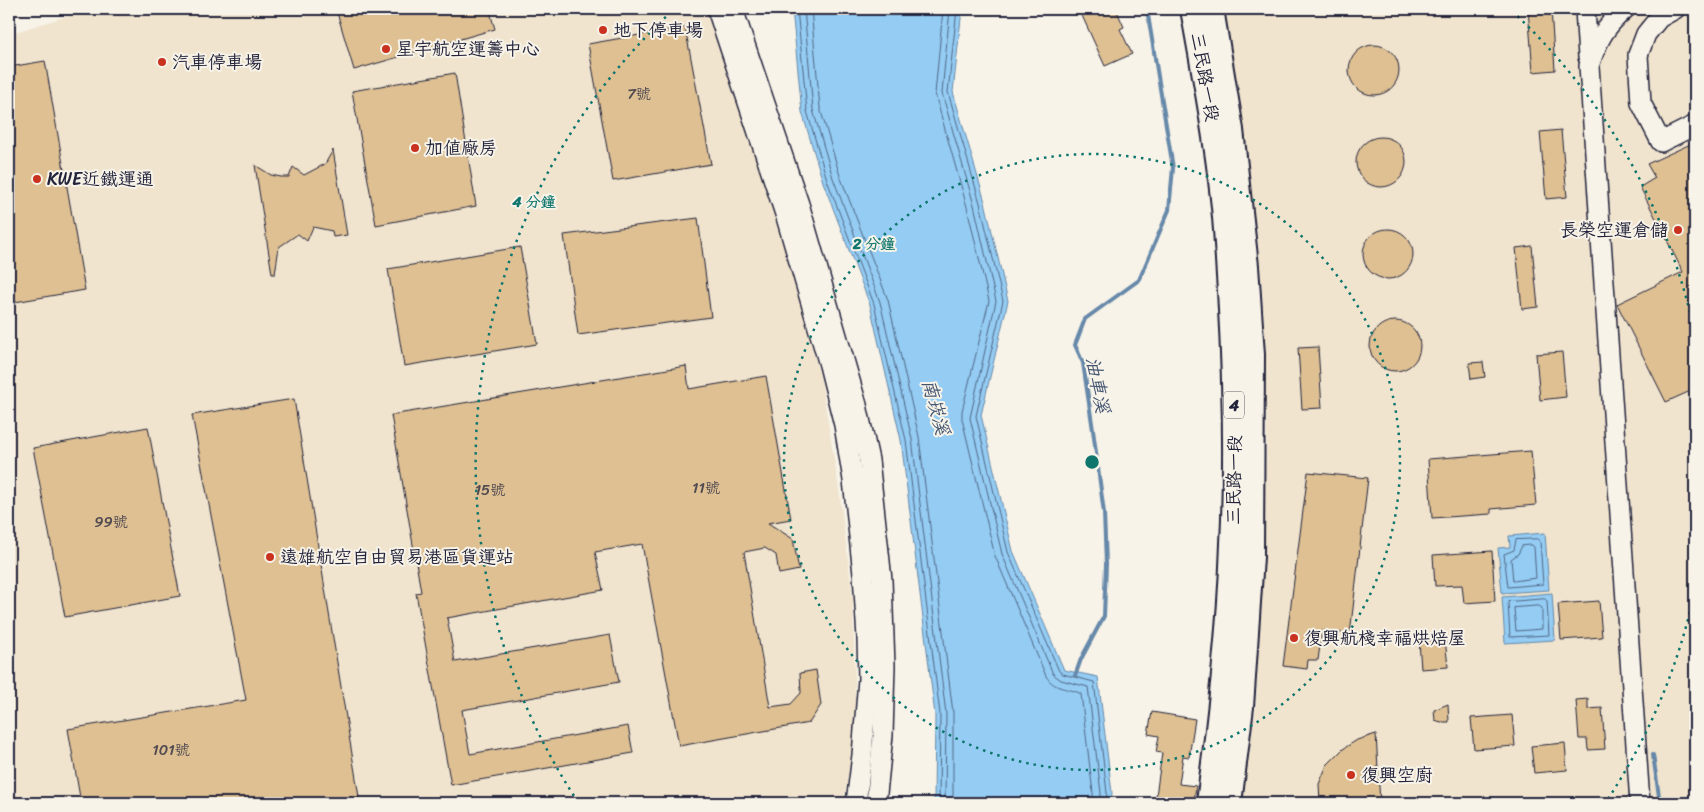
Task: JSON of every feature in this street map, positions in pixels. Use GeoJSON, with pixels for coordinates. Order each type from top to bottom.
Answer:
{"type":"FeatureCollection","features":[{"type":"Feature","properties":{"kind":"main road","name":"三民路一段"},"geometry":{"type":"LineString","coordinates":[[1193,9],[1209,92],[1224,208],[1232,328],[1236,454],[1234,545],[1228,629],[1222,703],[1209,803]]}},
{"type":"Feature","properties":{"kind":"main road","name":"三民路一段"},"geometry":{"type":"LineString","coordinates":[[1212,9],[1231,130],[1246,266],[1252,355],[1251,557],[1241,707],[1229,803]]}},
{"type":"Feature","properties":{"kind":"lane"},"geometry":{"type":"LineString","coordinates":[[717,9],[786,217],[829,365],[844,425],[853,480],[867,638],[868,679],[856,803]]}},
{"type":"Feature","properties":{"kind":"lane"},"geometry":{"type":"LineString","coordinates":[[733,9],[799,204],[857,405],[869,460],[882,580],[885,666],[883,735],[876,803]]}},
{"type":"Feature","properties":{"kind":"lane"},"geometry":{"type":"LineString","coordinates":[[1586,9],[1640,803]]}},
{"type":"Feature","properties":{"kind":"lane"},"geometry":{"type":"LineString","coordinates":[[1589,66],[1596,44],[1611,21],[1625,9]]}},
{"type":"Feature","properties":{"kind":"lane"},"geometry":{"type":"LineString","coordinates":[[1675,9],[1659,18],[1646,34],[1638,55],[1641,103],[1661,142],[1695,125]]}},
{"type":"Feature","properties":{"kind":"shaded area"},"geometry":{"type":"Polygon","coordinates":[[[90,9],[707,9],[776,218],[821,379],[839,489],[853,598],[856,724],[844,803],[9,803],[9,34],[90,9]]]}},
{"type":"Feature","properties":{"kind":"shaded area"},"geometry":{"type":"Polygon","coordinates":[[[1220,9],[1695,9],[1695,803],[1240,803],[1256,709],[1267,439],[1264,315],[1258,242],[1220,9]]]}},
{"type":"Feature","properties":{"kind":"water","name":"南崁溪"},"geometry":{"type":"Polygon","coordinates":[[[792,9],[962,9],[953,92],[985,202],[1008,301],[981,415],[1013,551],[1064,670],[1098,677],[1112,793],[1111,803],[934,803],[935,715],[901,440],[870,305],[823,182],[802,112],[792,9]]]}},
{"type":"Feature","properties":{"kind":"water"},"geometry":{"type":"Polygon","coordinates":[[[1545,533],[1549,590],[1502,593],[1498,548],[1510,547],[1509,536],[1545,533]]]}},
{"type":"Feature","properties":{"kind":"water"},"geometry":{"type":"Polygon","coordinates":[[[1552,593],[1555,640],[1505,643],[1502,597],[1552,593]]]}},
{"type":"Feature","properties":{"kind":"building","name":"星宇航空運籌中心"},"geometry":{"type":"Polygon","coordinates":[[[336,9],[489,9],[495,29],[354,70],[336,9]]]}},
{"type":"Feature","properties":{"kind":"building"},"geometry":{"type":"Polygon","coordinates":[[[1079,9],[1116,9],[1124,27],[1120,29],[1132,54],[1105,66],[1079,9]]]}},
{"type":"Feature","properties":{"kind":"building"},"geometry":{"type":"Polygon","coordinates":[[[1528,9],[1551,9],[1555,70],[1533,72],[1528,9]]]}},
{"type":"Feature","properties":{"kind":"building"},"geometry":{"type":"Polygon","coordinates":[[[685,27],[711,164],[613,181],[588,44],[685,27]]]}},
{"type":"Feature","properties":{"kind":"building"},"geometry":{"type":"Polygon","coordinates":[[[1374,45],[1388,49],[1395,56],[1399,70],[1395,84],[1388,91],[1374,95],[1360,91],[1353,84],[1349,70],[1353,56],[1360,49],[1374,45]]]}},
{"type":"Feature","properties":{"kind":"building","name":"KWE近鐵運通"},"geometry":{"type":"Polygon","coordinates":[[[45,61],[85,290],[9,303],[9,67],[45,61]]]}},
{"type":"Feature","properties":{"kind":"building","name":"加值廠房"},"geometry":{"type":"Polygon","coordinates":[[[455,73],[476,206],[376,225],[352,91],[455,73]]]}},
{"type":"Feature","properties":{"kind":"building"},"geometry":{"type":"Polygon","coordinates":[[[1561,130],[1567,197],[1546,199],[1540,132],[1561,130]]]}},
{"type":"Feature","properties":{"kind":"building"},"geometry":{"type":"Polygon","coordinates":[[[1381,137],[1395,141],[1402,148],[1406,162],[1402,176],[1395,183],[1381,187],[1367,183],[1360,176],[1356,162],[1360,148],[1367,141],[1381,137]]]}},
{"type":"Feature","properties":{"kind":"building","name":"長榮空運倉儲"},"geometry":{"type":"Polygon","coordinates":[[[1695,142],[1695,389],[1666,402],[1617,304],[1683,272],[1640,187],[1655,178],[1647,164],[1695,142]]]}},
{"type":"Feature","properties":{"kind":"building"},"geometry":{"type":"Polygon","coordinates":[[[333,150],[347,235],[333,237],[332,231],[313,227],[307,241],[298,234],[279,247],[275,274],[272,274],[255,165],[271,175],[289,177],[293,167],[304,175],[325,164],[333,150]]]}},
{"type":"Feature","properties":{"kind":"building"},"geometry":{"type":"Polygon","coordinates":[[[698,218],[711,317],[578,335],[564,235],[698,218]]]}},
{"type":"Feature","properties":{"kind":"building"},"geometry":{"type":"Polygon","coordinates":[[[1388,229],[1402,233],[1409,240],[1413,254],[1409,268],[1402,275],[1388,279],[1374,275],[1367,268],[1363,254],[1367,240],[1374,233],[1388,229]]]}},
{"type":"Feature","properties":{"kind":"building"},"geometry":{"type":"Polygon","coordinates":[[[1532,246],[1538,307],[1522,309],[1516,248],[1532,246]]]}},
{"type":"Feature","properties":{"kind":"building"},"geometry":{"type":"Polygon","coordinates":[[[520,247],[537,344],[404,366],[388,269],[520,247]]]}},
{"type":"Feature","properties":{"kind":"building"},"geometry":{"type":"Polygon","coordinates":[[[1395,321],[1409,325],[1416,332],[1420,346],[1416,360],[1409,367],[1395,371],[1381,367],[1374,360],[1370,346],[1374,332],[1381,325],[1395,321]]]}},
{"type":"Feature","properties":{"kind":"building"},"geometry":{"type":"Polygon","coordinates":[[[1318,347],[1322,408],[1302,409],[1298,348],[1318,347]]]}},
{"type":"Feature","properties":{"kind":"building"},"geometry":{"type":"Polygon","coordinates":[[[1562,352],[1566,397],[1540,400],[1536,354],[1562,352]]]}},
{"type":"Feature","properties":{"kind":"building"},"geometry":{"type":"Polygon","coordinates":[[[1483,362],[1485,377],[1471,379],[1469,363],[1483,362]]]}},
{"type":"Feature","properties":{"kind":"building"},"geometry":{"type":"Polygon","coordinates":[[[686,366],[689,389],[766,376],[791,519],[768,523],[793,539],[799,570],[779,574],[776,555],[765,548],[744,552],[770,707],[791,704],[801,693],[800,673],[816,670],[821,705],[809,723],[679,746],[642,544],[595,552],[603,590],[447,618],[455,662],[610,635],[619,682],[462,710],[470,754],[628,726],[633,753],[451,785],[416,593],[421,592],[391,415],[686,366]]]}},
{"type":"Feature","properties":{"kind":"building","name":"遠雄航空自由貿易港區貨運站"},"geometry":{"type":"Polygon","coordinates":[[[294,399],[360,803],[81,803],[68,729],[246,700],[192,415],[294,399]]]}},
{"type":"Feature","properties":{"kind":"building"},"geometry":{"type":"Polygon","coordinates":[[[148,427],[180,596],[65,617],[33,448],[148,427]]]}},
{"type":"Feature","properties":{"kind":"building"},"geometry":{"type":"Polygon","coordinates":[[[1531,451],[1536,505],[1491,509],[1491,514],[1432,518],[1428,459],[1531,451]]]}},
{"type":"Feature","properties":{"kind":"building"},"geometry":{"type":"Polygon","coordinates":[[[1308,472],[1368,478],[1350,634],[1322,631],[1318,660],[1308,660],[1307,669],[1283,666],[1308,472]]]}},
{"type":"Feature","properties":{"kind":"building"},"geometry":{"type":"Polygon","coordinates":[[[1492,551],[1495,601],[1464,603],[1462,585],[1435,586],[1433,555],[1492,551]]]}},
{"type":"Feature","properties":{"kind":"building"},"geometry":{"type":"Polygon","coordinates":[[[1599,601],[1602,637],[1561,640],[1558,604],[1599,601]]]}},
{"type":"Feature","properties":{"kind":"building"},"geometry":{"type":"Polygon","coordinates":[[[1445,639],[1448,667],[1421,669],[1419,641],[1445,639]]]}},
{"type":"Feature","properties":{"kind":"building"},"geometry":{"type":"Polygon","coordinates":[[[1588,699],[1588,709],[1602,708],[1605,749],[1588,750],[1587,739],[1579,739],[1576,700],[1588,699]]]}},
{"type":"Feature","properties":{"kind":"building"},"geometry":{"type":"Polygon","coordinates":[[[1448,704],[1449,722],[1435,720],[1434,710],[1448,704]]]}},
{"type":"Feature","properties":{"kind":"building"},"geometry":{"type":"Polygon","coordinates":[[[1152,712],[1195,719],[1189,757],[1183,756],[1179,784],[1196,786],[1194,801],[1156,796],[1162,753],[1156,752],[1159,736],[1148,734],[1152,712]]]}},
{"type":"Feature","properties":{"kind":"building"},"geometry":{"type":"Polygon","coordinates":[[[1512,715],[1515,746],[1474,749],[1471,718],[1512,715]]]}},
{"type":"Feature","properties":{"kind":"building","name":"復興空廚"},"geometry":{"type":"Polygon","coordinates":[[[1376,734],[1380,803],[1320,803],[1319,784],[1327,765],[1343,749],[1357,740],[1376,734]]]}},
{"type":"Feature","properties":{"kind":"building"},"geometry":{"type":"Polygon","coordinates":[[[1565,743],[1567,770],[1534,773],[1531,746],[1565,743]]]}},
{"type":"Feature","properties":{"kind":"waterway","name":"油車溪"},"geometry":{"type":"LineString","coordinates":[[1075,676],[1081,659],[1104,616],[1106,564],[1104,513],[1093,430],[1083,363],[1075,345],[1085,319],[1139,280],[1169,210],[1173,168],[1147,9]]}},
{"type":"Feature","properties":{"kind":"waterway"},"geometry":{"type":"LineString","coordinates":[[1653,755],[1660,803]]}},
{"type":"Feature","properties":{"kind":"place","name":"地下停車場"},"geometry":{"type":"Point","coordinates":[603,30]}},
{"type":"Feature","properties":{"kind":"place","name":"星宇航空運籌中心"},"geometry":{"type":"Point","coordinates":[386,49]}},
{"type":"Feature","properties":{"kind":"place","name":"汽車停車場"},"geometry":{"type":"Point","coordinates":[162,62]}},
{"type":"Feature","properties":{"kind":"place","name":"加值廠房"},"geometry":{"type":"Point","coordinates":[415,148]}},
{"type":"Feature","properties":{"kind":"place","name":"KWE近鐵運通"},"geometry":{"type":"Point","coordinates":[37,179]}},
{"type":"Feature","properties":{"kind":"place","name":"長榮空運倉儲"},"geometry":{"type":"Point","coordinates":[1678,230]}},
{"type":"Feature","properties":{"kind":"place","name":"遠雄航空自由貿易港區貨運站"},"geometry":{"type":"Point","coordinates":[270,557]}},
{"type":"Feature","properties":{"kind":"place","name":"復興航棧幸福烘焙屋"},"geometry":{"type":"Point","coordinates":[1294,638]}},
{"type":"Feature","properties":{"kind":"place","name":"復興空廚"},"geometry":{"type":"Point","coordinates":[1351,775]}}]}
